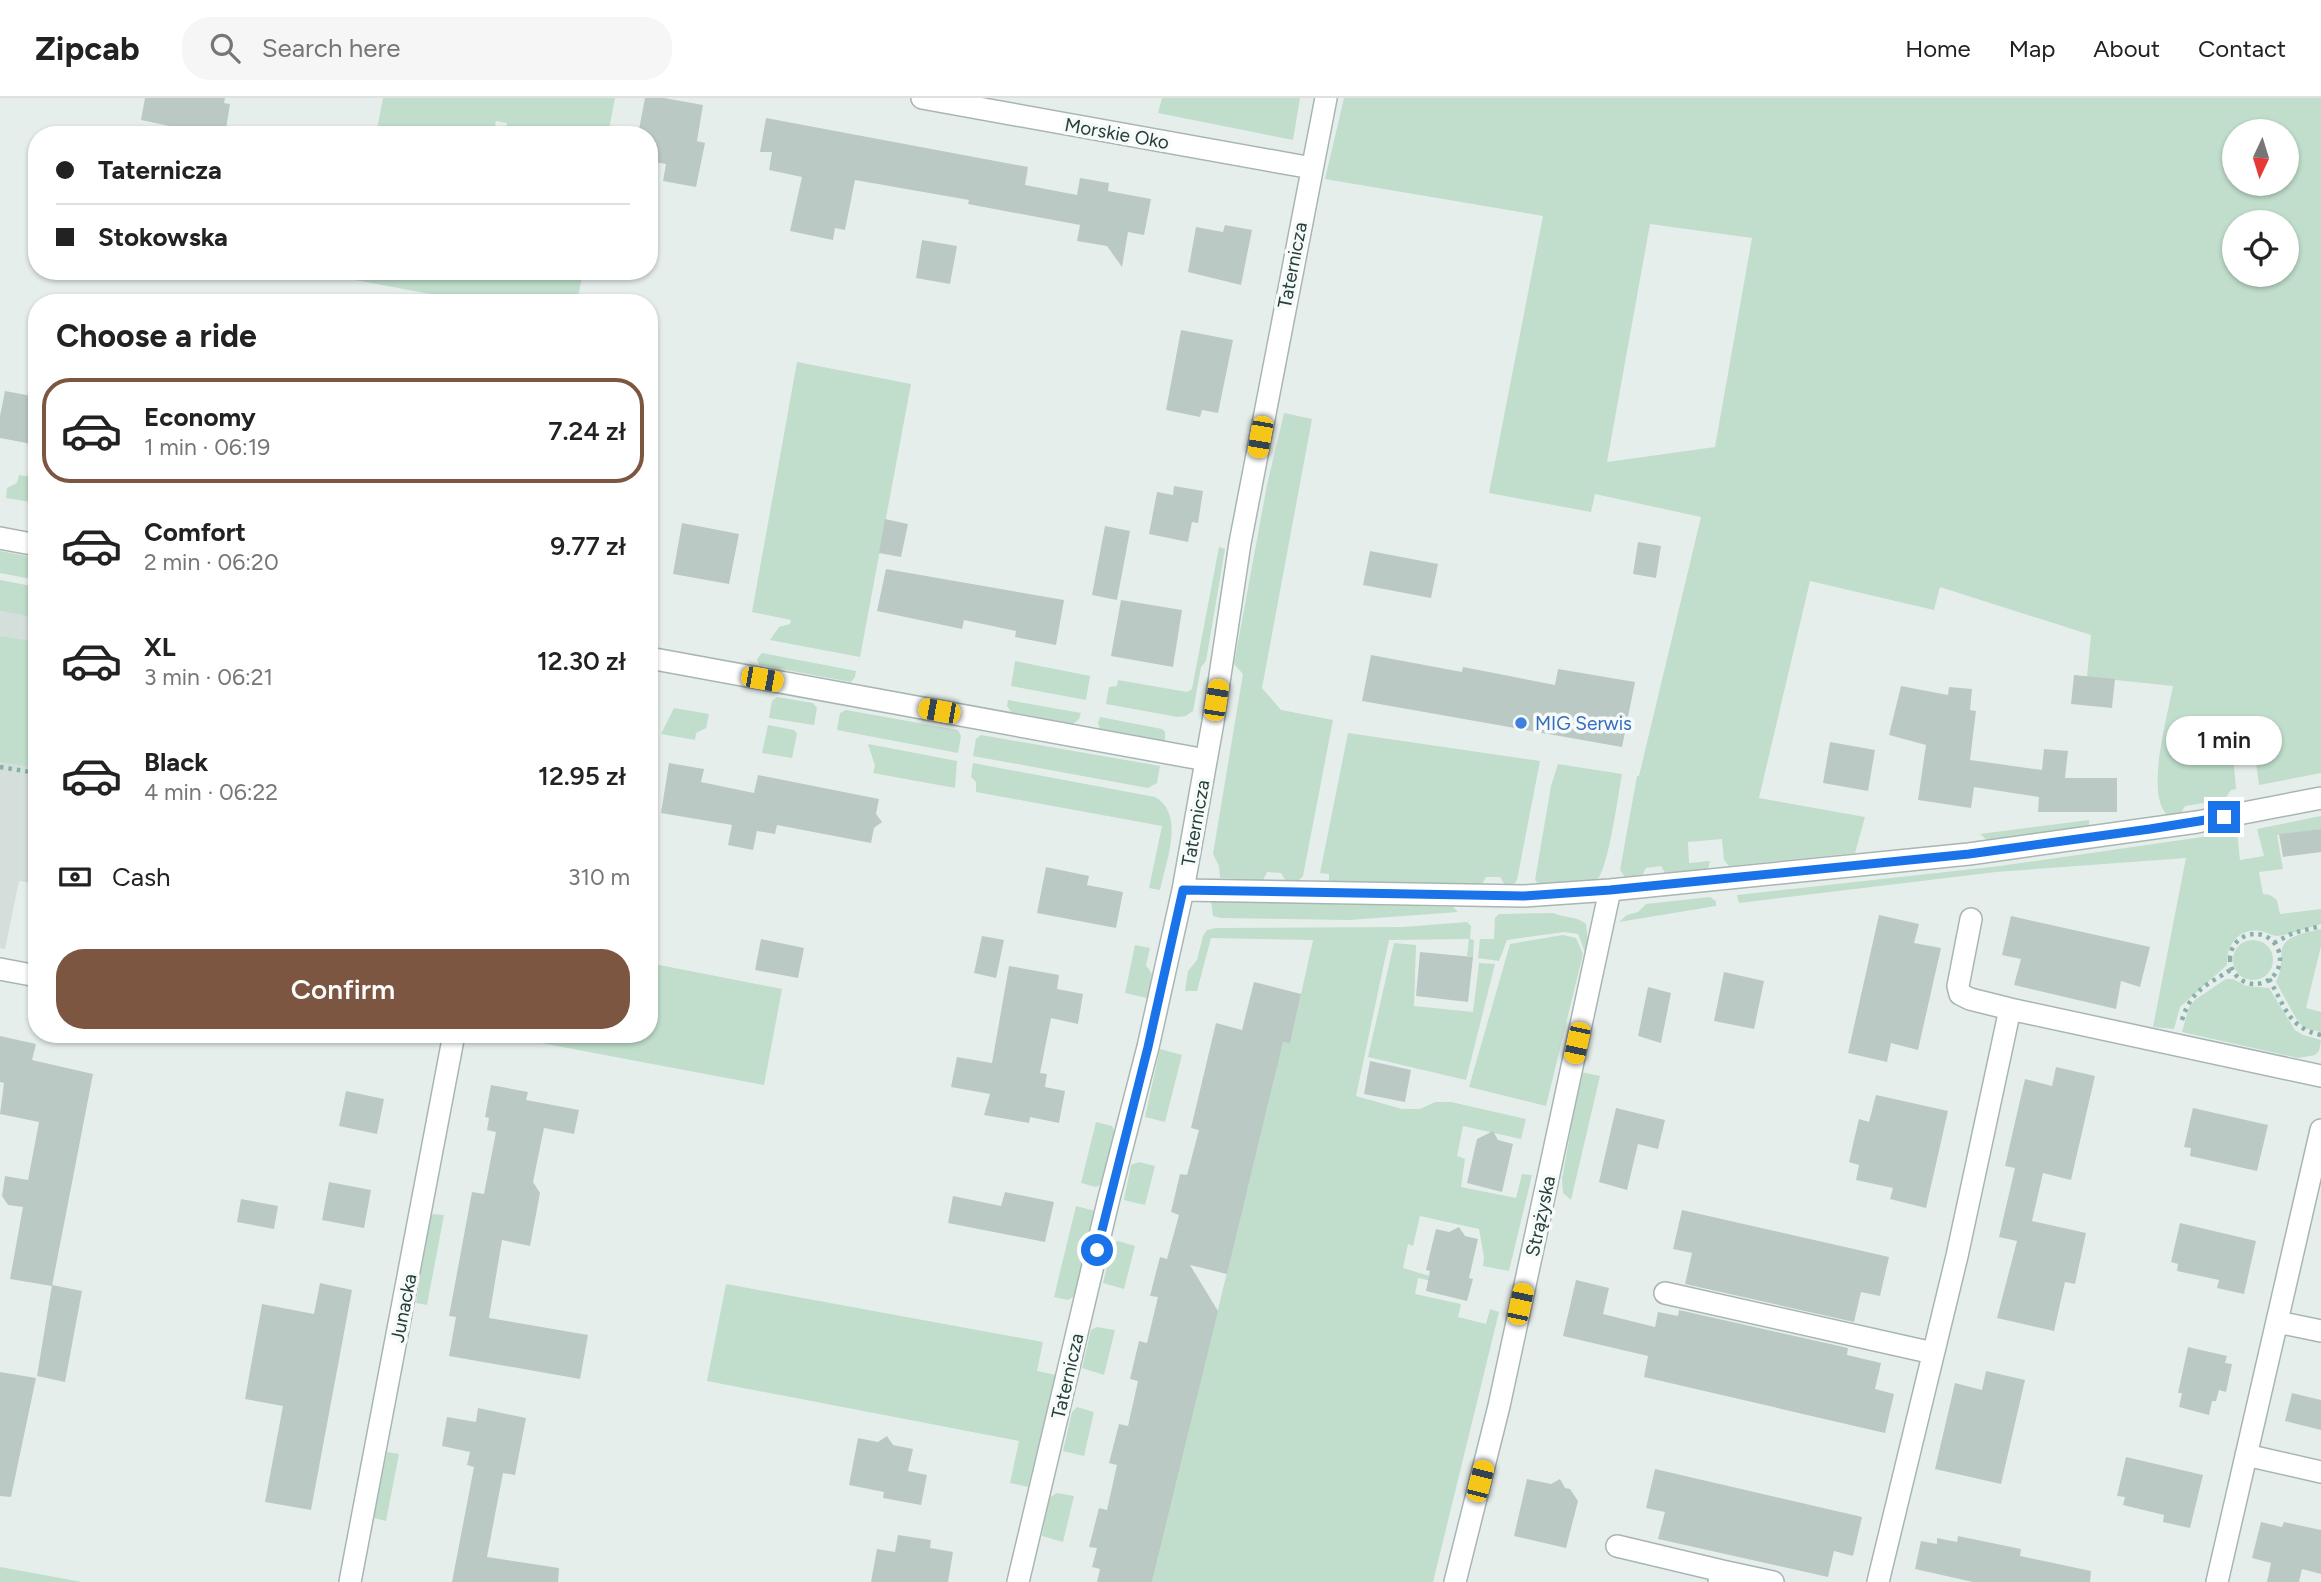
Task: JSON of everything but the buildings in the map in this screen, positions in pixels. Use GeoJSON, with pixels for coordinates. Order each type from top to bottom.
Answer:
{"type":"FeatureCollection","features":[{"type":"Feature","properties":{"kind":"street","name":"Morskie Oko"},"geometry":{"type":"LineString","coordinates":[[922,98],[1312,168]]}},
{"type":"Feature","properties":{"kind":"street","name":"Taternicza"},"geometry":{"type":"LineString","coordinates":[[1018,1582],[1108,1202],[1148,1047],[1183,890],[1240,543],[1326,98]]}},
{"type":"Feature","properties":{"kind":"street"},"geometry":{"type":"LineString","coordinates":[[0,538],[28,543]]}},
{"type":"Feature","properties":{"kind":"street"},"geometry":{"type":"LineString","coordinates":[[658,660],[1206,760]]}},
{"type":"Feature","properties":{"kind":"street"},"geometry":{"type":"LineString","coordinates":[[1183,890],[1524,896],[1610,890],[1969,854],[2186,824],[2321,798]]}},
{"type":"Feature","properties":{"kind":"street","name":"Strążyska"},"geometry":{"type":"LineString","coordinates":[[1455,1582],[1499,1406],[1610,890]]}},
{"type":"Feature","properties":{"kind":"street"},"geometry":{"type":"LineString","coordinates":[[1971,919],[1958,986],[1960,994],[1970,999],[2321,1076]]}},
{"type":"Feature","properties":{"kind":"street"},"geometry":{"type":"LineString","coordinates":[[0,969],[28,974]]}},
{"type":"Feature","properties":{"kind":"street"},"geometry":{"type":"LineString","coordinates":[[1878,1582],[1957,1256],[2010,1009]]}},
{"type":"Feature","properties":{"kind":"street","name":"Junacka"},"geometry":{"type":"LineString","coordinates":[[350,1582],[452,1043]]}},
{"type":"Feature","properties":{"kind":"street"},"geometry":{"type":"LineString","coordinates":[[2217,1582],[2277,1322],[2315,1183],[2321,1130]]}},
{"type":"Feature","properties":{"kind":"street"},"geometry":{"type":"LineString","coordinates":[[1665,1293],[1933,1353]]}},
{"type":"Feature","properties":{"kind":"street"},"geometry":{"type":"LineString","coordinates":[[2277,1322],[2321,1331]]}},
{"type":"Feature","properties":{"kind":"street"},"geometry":{"type":"LineString","coordinates":[[2246,1455],[2321,1472]]}},
{"type":"Feature","properties":{"kind":"street"},"geometry":{"type":"LineString","coordinates":[[1617,1546],[1721,1576],[1773,1582]]}},
{"type":"Feature","properties":{"kind":"path"},"geometry":{"type":"LineString","coordinates":[[0,767],[28,772]]}},
{"type":"Feature","properties":{"kind":"path"},"geometry":{"type":"LineString","coordinates":[[2274,943],[2293,933],[2321,926]]}},
{"type":"Feature","properties":{"kind":"path"},"geometry":{"type":"LineString","coordinates":[[2255,934],[2264,935],[2274,943],[2279,962],[2277,970],[2269,979],[2250,984],[2236,976],[2232,969],[2230,953],[2239,939],[2255,934]]}},
{"type":"Feature","properties":{"kind":"path"},"geometry":{"type":"LineString","coordinates":[[2181,1022],[2187,1003],[2201,989],[2232,969]]}},
{"type":"Feature","properties":{"kind":"path"},"geometry":{"type":"LineString","coordinates":[[2269,979],[2293,1022],[2300,1029],[2321,1035]]}},
{"type":"Feature","properties":{"kind":"shaded area"},"geometry":{"type":"Polygon","coordinates":[[[0,611],[28,616],[28,882],[19,881],[5,949],[0,948],[0,611]]]}},
{"type":"Feature","properties":{"kind":"green space"},"geometry":{"type":"Polygon","coordinates":[[[383,98],[615,98],[610,126],[506,126],[507,123],[496,121],[495,126],[378,126],[383,98]]]}},
{"type":"Feature","properties":{"kind":"green space"},"geometry":{"type":"Polygon","coordinates":[[[1162,98],[1300,98],[1293,140],[1158,113],[1162,98]]]}},
{"type":"Feature","properties":{"kind":"green space"},"geometry":{"type":"Polygon","coordinates":[[[1344,98],[2321,98],[2321,773],[2259,785],[2256,762],[2262,736],[2235,742],[2236,789],[2231,790],[2220,806],[2210,808],[2204,803],[2185,806],[2181,813],[2167,815],[2158,790],[2158,772],[2173,686],[2087,677],[2091,635],[1940,587],[1934,610],[1810,581],[1759,798],[1865,817],[1855,853],[1729,866],[1724,860],[1722,839],[1688,842],[1689,863],[1710,861],[1708,869],[1665,873],[1661,866],[1646,868],[1642,876],[1625,877],[1620,870],[1637,776],[1701,517],[1595,494],[1591,512],[1489,493],[1543,216],[1325,179],[1344,98]],[[1650,224],[1607,462],[1715,447],[1752,238],[1650,224]]]}},
{"type":"Feature","properties":{"kind":"green space"},"geometry":{"type":"Polygon","coordinates":[[[355,280],[581,280],[579,294],[430,294],[355,280]]]}},
{"type":"Feature","properties":{"kind":"green space"},"geometry":{"type":"Polygon","coordinates":[[[797,362],[911,384],[860,657],[770,640],[779,627],[790,624],[791,620],[752,612],[797,362]]]}},
{"type":"Feature","properties":{"kind":"green space"},"geometry":{"type":"Polygon","coordinates":[[[1284,413],[1312,419],[1262,688],[1281,710],[1333,720],[1303,876],[1298,881],[1286,881],[1281,873],[1267,872],[1263,880],[1220,878],[1219,866],[1213,854],[1243,674],[1234,664],[1267,485],[1284,413]]]}},
{"type":"Feature","properties":{"kind":"green space"},"geometry":{"type":"Polygon","coordinates":[[[19,475],[28,476],[28,502],[6,498],[7,488],[17,483],[19,475]]]}},
{"type":"Feature","properties":{"kind":"green space"},"geometry":{"type":"Polygon","coordinates":[[[1219,547],[1225,549],[1206,661],[1201,667],[1193,711],[1178,717],[1106,704],[1109,687],[1117,686],[1118,680],[1187,692],[1192,689],[1219,547]]]}},
{"type":"Feature","properties":{"kind":"green space"},"geometry":{"type":"Polygon","coordinates":[[[0,551],[28,556],[28,578],[0,573],[0,551]]]}},
{"type":"Feature","properties":{"kind":"green space"},"geometry":{"type":"Polygon","coordinates":[[[0,580],[28,585],[28,616],[0,611],[0,580]]]}},
{"type":"Feature","properties":{"kind":"green space"},"geometry":{"type":"Polygon","coordinates":[[[0,636],[28,641],[28,767],[0,762],[0,636]]]}},
{"type":"Feature","properties":{"kind":"green space"},"geometry":{"type":"Polygon","coordinates":[[[762,653],[856,671],[855,677],[851,682],[759,665],[757,659],[762,653]]]}},
{"type":"Feature","properties":{"kind":"green space"},"geometry":{"type":"Polygon","coordinates":[[[1015,661],[1090,676],[1086,700],[1011,686],[1015,661]]]}},
{"type":"Feature","properties":{"kind":"green space"},"geometry":{"type":"Polygon","coordinates":[[[777,697],[813,703],[817,708],[814,725],[769,718],[772,701],[777,697]]]}},
{"type":"Feature","properties":{"kind":"green space"},"geometry":{"type":"Polygon","coordinates":[[[1008,700],[1081,713],[1073,724],[1011,712],[1007,706],[1008,700]]]}},
{"type":"Feature","properties":{"kind":"green space"},"geometry":{"type":"Polygon","coordinates":[[[674,708],[709,714],[706,728],[696,733],[695,740],[661,734],[674,708]]]}},
{"type":"Feature","properties":{"kind":"green space"},"geometry":{"type":"Polygon","coordinates":[[[846,710],[958,730],[961,736],[958,753],[837,730],[840,713],[846,710]]]}},
{"type":"Feature","properties":{"kind":"green space"},"geometry":{"type":"Polygon","coordinates":[[[1100,717],[1162,729],[1165,732],[1165,741],[1100,729],[1100,717]]]}},
{"type":"Feature","properties":{"kind":"green space"},"geometry":{"type":"Polygon","coordinates":[[[768,725],[794,730],[797,734],[792,758],[762,753],[768,725]]]}},
{"type":"Feature","properties":{"kind":"green space"},"geometry":{"type":"Polygon","coordinates":[[[1348,733],[1540,761],[1517,880],[1513,885],[1505,885],[1500,877],[1486,877],[1481,886],[1329,882],[1329,874],[1320,873],[1348,733]]]}},
{"type":"Feature","properties":{"kind":"green space"},"geometry":{"type":"Polygon","coordinates":[[[981,735],[1160,766],[1157,783],[1148,788],[973,756],[976,739],[981,735]]]}},
{"type":"Feature","properties":{"kind":"green space"},"geometry":{"type":"Polygon","coordinates":[[[868,744],[957,761],[955,788],[873,773],[875,766],[868,744]]]}},
{"type":"Feature","properties":{"kind":"green space"},"geometry":{"type":"Polygon","coordinates":[[[973,763],[1155,797],[1170,815],[1172,827],[1169,854],[1160,890],[1149,888],[1162,826],[976,792],[976,782],[971,777],[973,763]]]}},
{"type":"Feature","properties":{"kind":"green space"},"geometry":{"type":"Polygon","coordinates":[[[1558,764],[1622,774],[1609,846],[1597,880],[1539,885],[1535,880],[1551,786],[1558,764]]]}},
{"type":"Feature","properties":{"kind":"green space"},"geometry":{"type":"Polygon","coordinates":[[[2321,816],[2321,829],[2277,835],[2283,869],[2259,872],[2263,894],[2277,900],[2280,914],[2321,909],[2321,924],[2275,936],[2253,930],[2240,935],[2232,944],[2227,965],[2180,1007],[2174,1029],[2153,1027],[2186,858],[1996,872],[1739,903],[1737,895],[2000,866],[2237,832],[2240,860],[2264,856],[2257,829],[2321,816]]]}},
{"type":"Feature","properties":{"kind":"green space"},"geometry":{"type":"Polygon","coordinates":[[[2089,820],[2089,826],[1987,840],[1980,834],[2089,820]]]}},
{"type":"Feature","properties":{"kind":"green space"},"geometry":{"type":"Polygon","coordinates":[[[1710,897],[1716,901],[1716,906],[1619,922],[1627,915],[1638,912],[1646,904],[1710,897]]]}},
{"type":"Feature","properties":{"kind":"green space"},"geometry":{"type":"Polygon","coordinates":[[[1211,901],[1453,907],[1458,912],[1349,920],[1221,918],[1213,916],[1211,901]]]}},
{"type":"Feature","properties":{"kind":"green space"},"geometry":{"type":"Polygon","coordinates":[[[1553,913],[1586,924],[1589,951],[1586,955],[1578,934],[1564,932],[1507,940],[1499,961],[1478,958],[1480,939],[1494,939],[1495,918],[1499,914],[1553,913]]]}},
{"type":"Feature","properties":{"kind":"green space"},"geometry":{"type":"Polygon","coordinates":[[[1467,922],[1471,926],[1470,939],[1474,940],[1473,957],[1467,956],[1469,939],[1389,940],[1356,1096],[1402,1109],[1420,1109],[1435,1102],[1451,1102],[1526,1119],[1521,1139],[1463,1126],[1457,1156],[1465,1159],[1461,1187],[1516,1198],[1522,1174],[1532,1175],[1509,1271],[1483,1266],[1479,1229],[1420,1216],[1413,1246],[1408,1244],[1403,1268],[1433,1277],[1432,1281],[1418,1278],[1415,1294],[1461,1304],[1458,1317],[1486,1324],[1490,1309],[1499,1312],[1433,1582],[1152,1582],[1277,1066],[1259,1036],[1290,1044],[1313,940],[1211,938],[1197,991],[1185,991],[1188,971],[1197,960],[1203,936],[1207,930],[1216,928],[1403,927],[1467,922]]]}},
{"type":"Feature","properties":{"kind":"green space"},"geometry":{"type":"Polygon","coordinates":[[[2321,929],[2321,946],[2306,1008],[2321,1012],[2321,1032],[2304,1028],[2276,982],[2284,944],[2298,935],[2321,929]]]}},
{"type":"Feature","properties":{"kind":"green space"},"geometry":{"type":"Polygon","coordinates":[[[1563,935],[1576,938],[1583,954],[1546,1106],[1469,1087],[1510,944],[1563,935]]]}},
{"type":"Feature","properties":{"kind":"green space"},"geometry":{"type":"Polygon","coordinates":[[[2253,940],[2267,946],[2273,960],[2267,974],[2253,980],[2239,974],[2233,960],[2239,946],[2253,940]]]}},
{"type":"Feature","properties":{"kind":"green space"},"geometry":{"type":"Polygon","coordinates":[[[1394,943],[1416,945],[1414,1006],[1473,1012],[1479,963],[1495,964],[1466,1080],[1368,1057],[1394,943]]]}},
{"type":"Feature","properties":{"kind":"green space"},"geometry":{"type":"Polygon","coordinates":[[[1135,945],[1150,948],[1146,965],[1152,974],[1147,998],[1125,993],[1135,945]]]}},
{"type":"Feature","properties":{"kind":"green space"},"geometry":{"type":"Polygon","coordinates":[[[658,965],[782,989],[764,1085],[541,1043],[658,1043],[658,965]]]}},
{"type":"Feature","properties":{"kind":"green space"},"geometry":{"type":"Polygon","coordinates":[[[2226,979],[2233,979],[2246,986],[2269,988],[2295,1030],[2321,1040],[2319,1051],[2315,1055],[2298,1058],[2182,1032],[2189,1007],[2196,999],[2226,979]]]}},
{"type":"Feature","properties":{"kind":"green space"},"geometry":{"type":"Polygon","coordinates":[[[1160,1049],[1182,1055],[1165,1122],[1145,1117],[1160,1049]]]}},
{"type":"Feature","properties":{"kind":"green space"},"geometry":{"type":"Polygon","coordinates":[[[1581,1072],[1600,1076],[1571,1200],[1563,1193],[1562,1179],[1581,1072]]]}},
{"type":"Feature","properties":{"kind":"green space"},"geometry":{"type":"Polygon","coordinates":[[[1096,1122],[1112,1126],[1115,1132],[1102,1184],[1096,1187],[1081,1183],[1096,1122]]]}},
{"type":"Feature","properties":{"kind":"green space"},"geometry":{"type":"Polygon","coordinates":[[[1139,1162],[1155,1166],[1145,1205],[1124,1200],[1131,1165],[1139,1162]]]}},
{"type":"Feature","properties":{"kind":"green space"},"geometry":{"type":"Polygon","coordinates":[[[1076,1206],[1095,1211],[1075,1296],[1068,1300],[1054,1297],[1076,1206]]]}},
{"type":"Feature","properties":{"kind":"green space"},"geometry":{"type":"Polygon","coordinates":[[[433,1214],[444,1215],[427,1305],[416,1303],[430,1217],[433,1214]]]}},
{"type":"Feature","properties":{"kind":"green space"},"geometry":{"type":"Polygon","coordinates":[[[1118,1241],[1135,1246],[1124,1289],[1103,1283],[1112,1245],[1118,1241]]]}},
{"type":"Feature","properties":{"kind":"green space"},"geometry":{"type":"Polygon","coordinates":[[[726,1284],[1043,1342],[1037,1371],[1056,1375],[1028,1487],[1010,1483],[1019,1441],[707,1381],[726,1284]]]}},
{"type":"Feature","properties":{"kind":"green space"},"geometry":{"type":"Polygon","coordinates":[[[1097,1327],[1115,1330],[1104,1375],[1082,1368],[1091,1330],[1097,1327]]]}},
{"type":"Feature","properties":{"kind":"green space"},"geometry":{"type":"Polygon","coordinates":[[[1077,1407],[1094,1412],[1084,1456],[1063,1451],[1072,1412],[1077,1407]]]}},
{"type":"Feature","properties":{"kind":"green space"},"geometry":{"type":"Polygon","coordinates":[[[387,1452],[399,1454],[386,1521],[374,1518],[387,1452]]]}},
{"type":"Feature","properties":{"kind":"green space"},"geometry":{"type":"Polygon","coordinates":[[[1057,1493],[1074,1496],[1063,1542],[1042,1536],[1049,1498],[1057,1493]]]}},
{"type":"Feature","properties":{"kind":"green space"},"geometry":{"type":"Polygon","coordinates":[[[0,1567],[82,1582],[0,1582],[0,1567]]]}},
{"type":"Feature","properties":{"kind":"place","name":"MIG Serwis"},"geometry":{"type":"Point","coordinates":[1521,723]}},
{"type":"Feature","properties":{"kind":"route"},"geometry":{"type":"LineString","coordinates":[[1097,1250],[1148,1047],[1183,890],[1524,896],[1610,890],[1969,854],[2224,817]]}}]}
